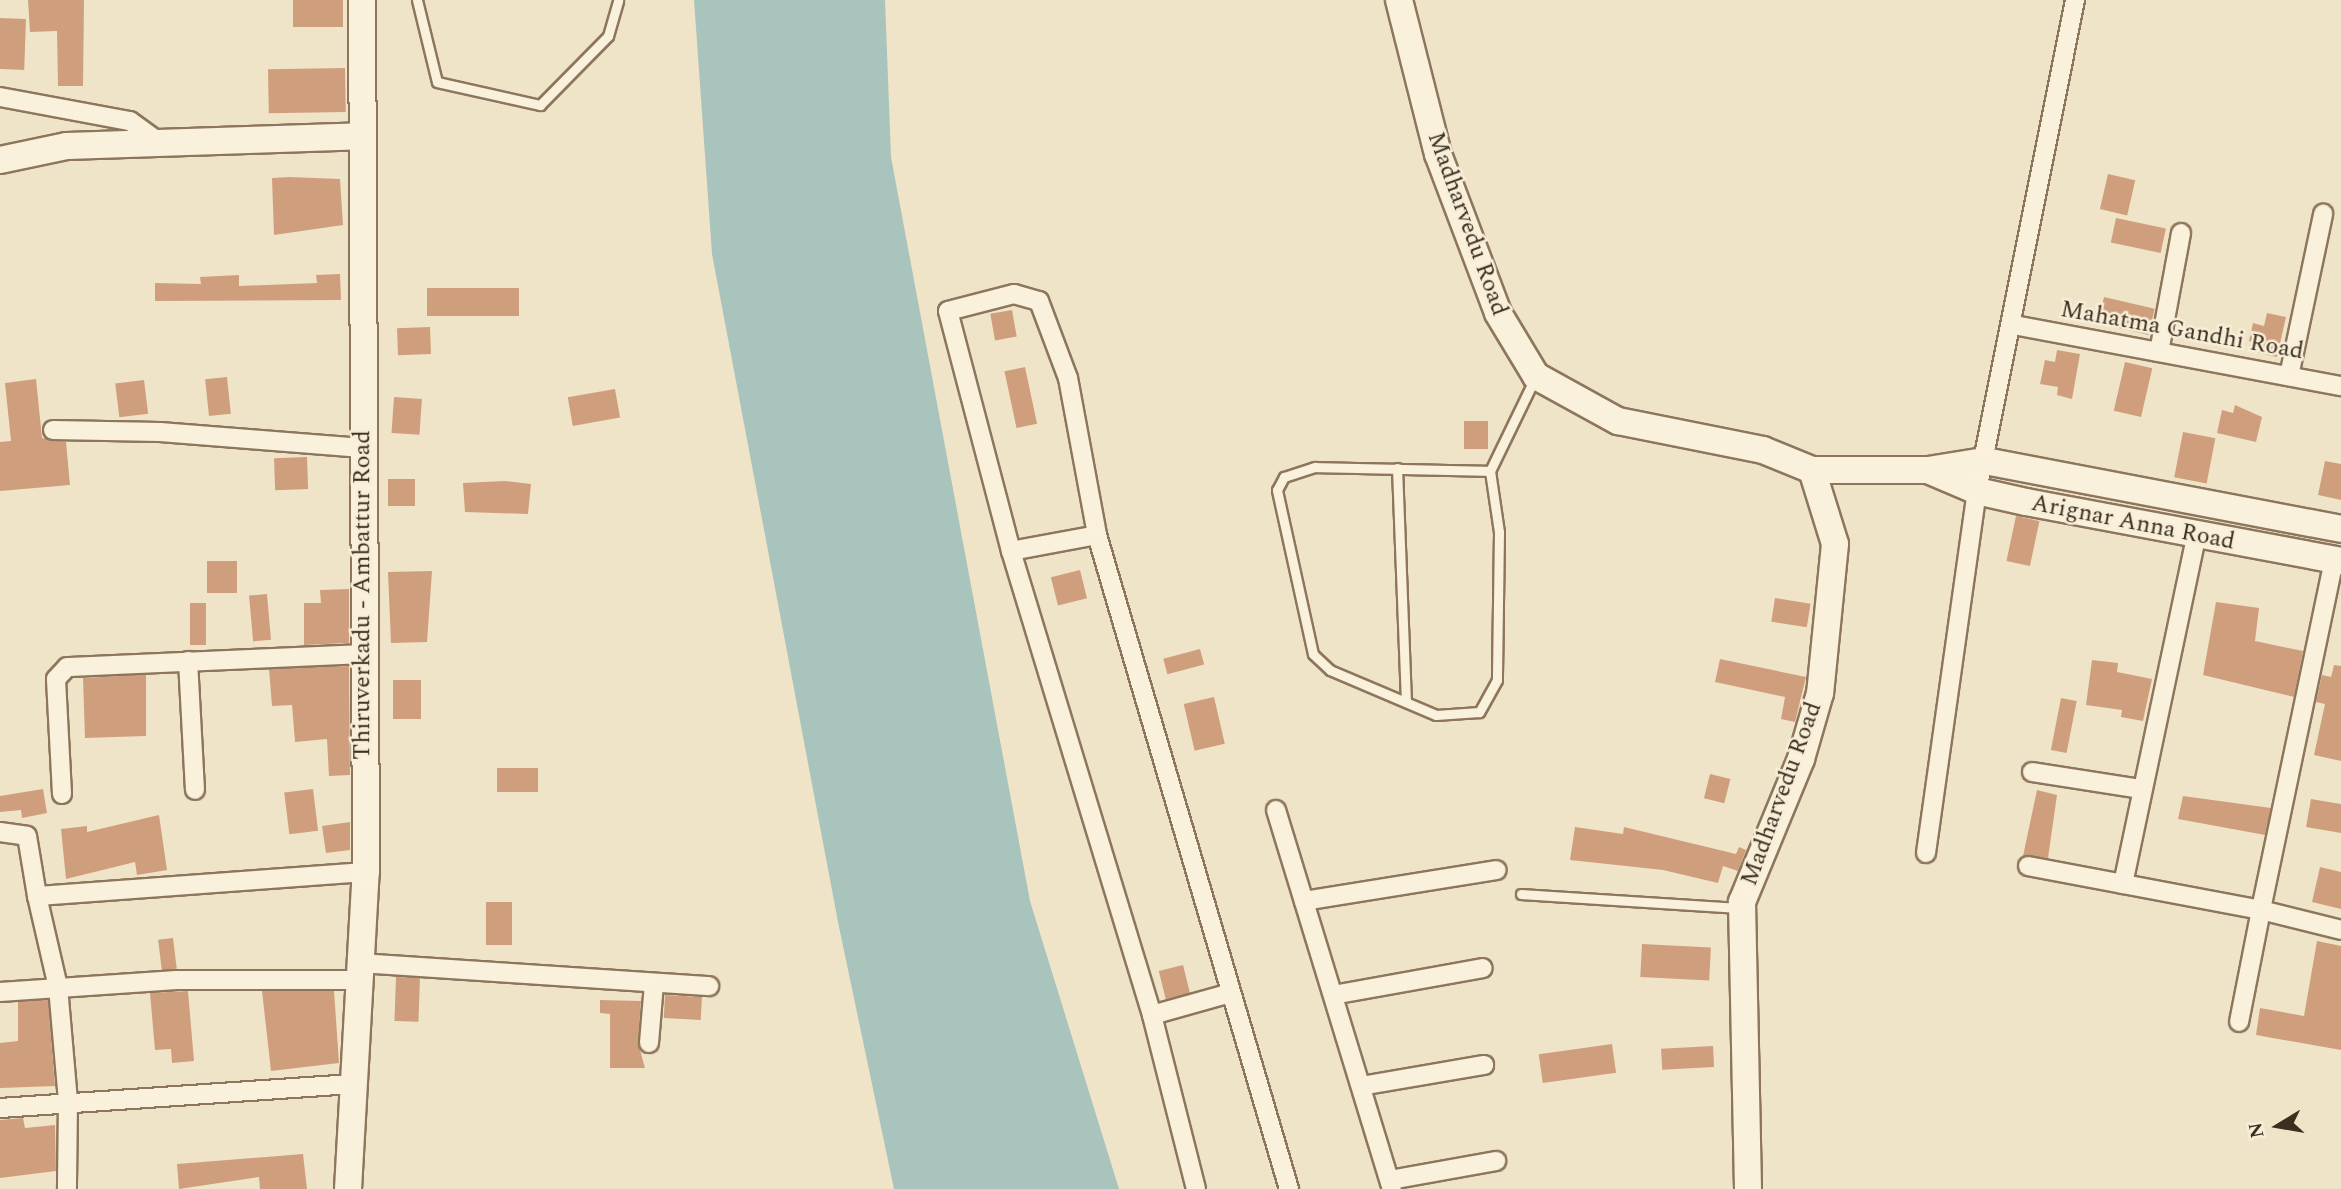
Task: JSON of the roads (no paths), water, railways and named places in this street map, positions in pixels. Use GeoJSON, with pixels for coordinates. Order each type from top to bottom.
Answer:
{"type":"FeatureCollection","features":[{"type":"Feature","properties":{"kind":"street","name":"Thiruverkadu - Ambattur Road"},"geometry":{"type":"LineString","coordinates":[[348,1189],[366,872],[361,654],[362,0]]}},
{"type":"Feature","properties":{"kind":"street","name":"Madharvedu Road"},"geometry":{"type":"LineString","coordinates":[[1399,0],[1438,154],[1498,313],[1536,376]]}},
{"type":"Feature","properties":{"kind":"street"},"geometry":{"type":"LineString","coordinates":[[1926,853],[1977,491],[2014,325],[2075,0]]}},
{"type":"Feature","properties":{"kind":"street"},"geometry":{"type":"LineString","coordinates":[[0,97],[130,121],[163,145]]}},
{"type":"Feature","properties":{"kind":"street"},"geometry":{"type":"LineString","coordinates":[[0,160],[67,146],[163,145],[361,136]]}},
{"type":"Feature","properties":{"kind":"street"},"geometry":{"type":"LineString","coordinates":[[2289,376],[2323,214]]}},
{"type":"Feature","properties":{"kind":"street"},"geometry":{"type":"LineString","coordinates":[[2159,352],[2181,233]]}},
{"type":"Feature","properties":{"kind":"street"},"geometry":{"type":"LineString","coordinates":[[1196,1189],[1152,1016],[1011,551],[948,312],[1014,294],[1039,300],[1050,323],[1068,378],[1097,535],[1289,1189]]}},
{"type":"Feature","properties":{"kind":"street","name":"Mahatma Gandhi Road"},"geometry":{"type":"LineString","coordinates":[[2014,325],[2341,386]]}},
{"type":"Feature","properties":{"kind":"street"},"geometry":{"type":"LineString","coordinates":[[1536,376],[1618,421],[1762,450],[1812,470]]}},
{"type":"Feature","properties":{"kind":"street"},"geometry":{"type":"LineString","coordinates":[[52,430],[160,432],[362,448]]}},
{"type":"Feature","properties":{"kind":"street","name":"Arignar Anna Road"},"geometry":{"type":"LineString","coordinates":[[1812,470],[1928,470],[1985,461],[2341,529]]}},
{"type":"Feature","properties":{"kind":"street","name":"Madharvedu Road"},"geometry":{"type":"LineString","coordinates":[[1748,1189],[1743,909],[1801,759],[1820,693],[1835,544],[1812,470]]}},
{"type":"Feature","properties":{"kind":"street","name":"Arignar Anna Road"},"geometry":{"type":"LineString","coordinates":[[1928,470],[1977,491],[2196,537],[2338,561]]}},
{"type":"Feature","properties":{"kind":"street"},"geometry":{"type":"LineString","coordinates":[[1011,551],[1097,535]]}},
{"type":"Feature","properties":{"kind":"street"},"geometry":{"type":"LineString","coordinates":[[2123,884],[2196,537]]}},
{"type":"Feature","properties":{"kind":"street"},"geometry":{"type":"LineString","coordinates":[[2238,1022],[2338,561]]}},
{"type":"Feature","properties":{"kind":"street"},"geometry":{"type":"LineString","coordinates":[[62,794],[59,671],[188,661],[361,654]]}},
{"type":"Feature","properties":{"kind":"street"},"geometry":{"type":"LineString","coordinates":[[188,661],[195,790]]}},
{"type":"Feature","properties":{"kind":"street"},"geometry":{"type":"LineString","coordinates":[[2032,772],[2141,789]]}},
{"type":"Feature","properties":{"kind":"street"},"geometry":{"type":"LineString","coordinates":[[1276,810],[1391,1184],[1496,1161]]}},
{"type":"Feature","properties":{"kind":"street"},"geometry":{"type":"LineString","coordinates":[[0,832],[27,836],[37,896],[58,987],[68,1101],[67,1189]]}},
{"type":"Feature","properties":{"kind":"street"},"geometry":{"type":"LineString","coordinates":[[2028,866],[2261,910],[2341,930]]}},
{"type":"Feature","properties":{"kind":"street"},"geometry":{"type":"LineString","coordinates":[[1304,901],[1497,870]]}},
{"type":"Feature","properties":{"kind":"street"},"geometry":{"type":"LineString","coordinates":[[37,896],[366,872]]}},
{"type":"Feature","properties":{"kind":"street"},"geometry":{"type":"LineString","coordinates":[[1333,995],[1483,968]]}},
{"type":"Feature","properties":{"kind":"street"},"geometry":{"type":"LineString","coordinates":[[0,992],[361,972],[709,986]]}},
{"type":"Feature","properties":{"kind":"street"},"geometry":{"type":"LineString","coordinates":[[649,1043],[654,983]]}},
{"type":"Feature","properties":{"kind":"street"},"geometry":{"type":"LineString","coordinates":[[1152,1016],[1231,993]]}},
{"type":"Feature","properties":{"kind":"street"},"geometry":{"type":"LineString","coordinates":[[1361,1086],[1484,1065]]}},
{"type":"Feature","properties":{"kind":"street"},"geometry":{"type":"LineString","coordinates":[[0,1108],[68,1101],[354,1084]]}},
{"type":"Feature","properties":{"kind":"lane"},"geometry":{"type":"LineString","coordinates":[[417,0],[437,82],[540,105],[608,36],[618,0]]}},
{"type":"Feature","properties":{"kind":"lane"},"geometry":{"type":"LineString","coordinates":[[1490,471],[1298,469],[1277,490],[1277,507],[1313,654],[1330,670],[1436,715],[1462,717],[1479,712],[1497,681],[1499,532],[1490,471],[1536,376]]}},
{"type":"Feature","properties":{"kind":"lane"},"geometry":{"type":"LineString","coordinates":[[1397,468],[1406,702]]}},
{"type":"Feature","properties":{"kind":"lane"},"geometry":{"type":"LineString","coordinates":[[1521,894],[1743,909]]}},
{"type":"Feature","properties":{"kind":"water"},"geometry":{"type":"Polygon","coordinates":[[[694,0],[885,0],[891,157],[1030,901],[1119,1189],[894,1189],[838,922],[712,254],[694,0]]]}}]}
